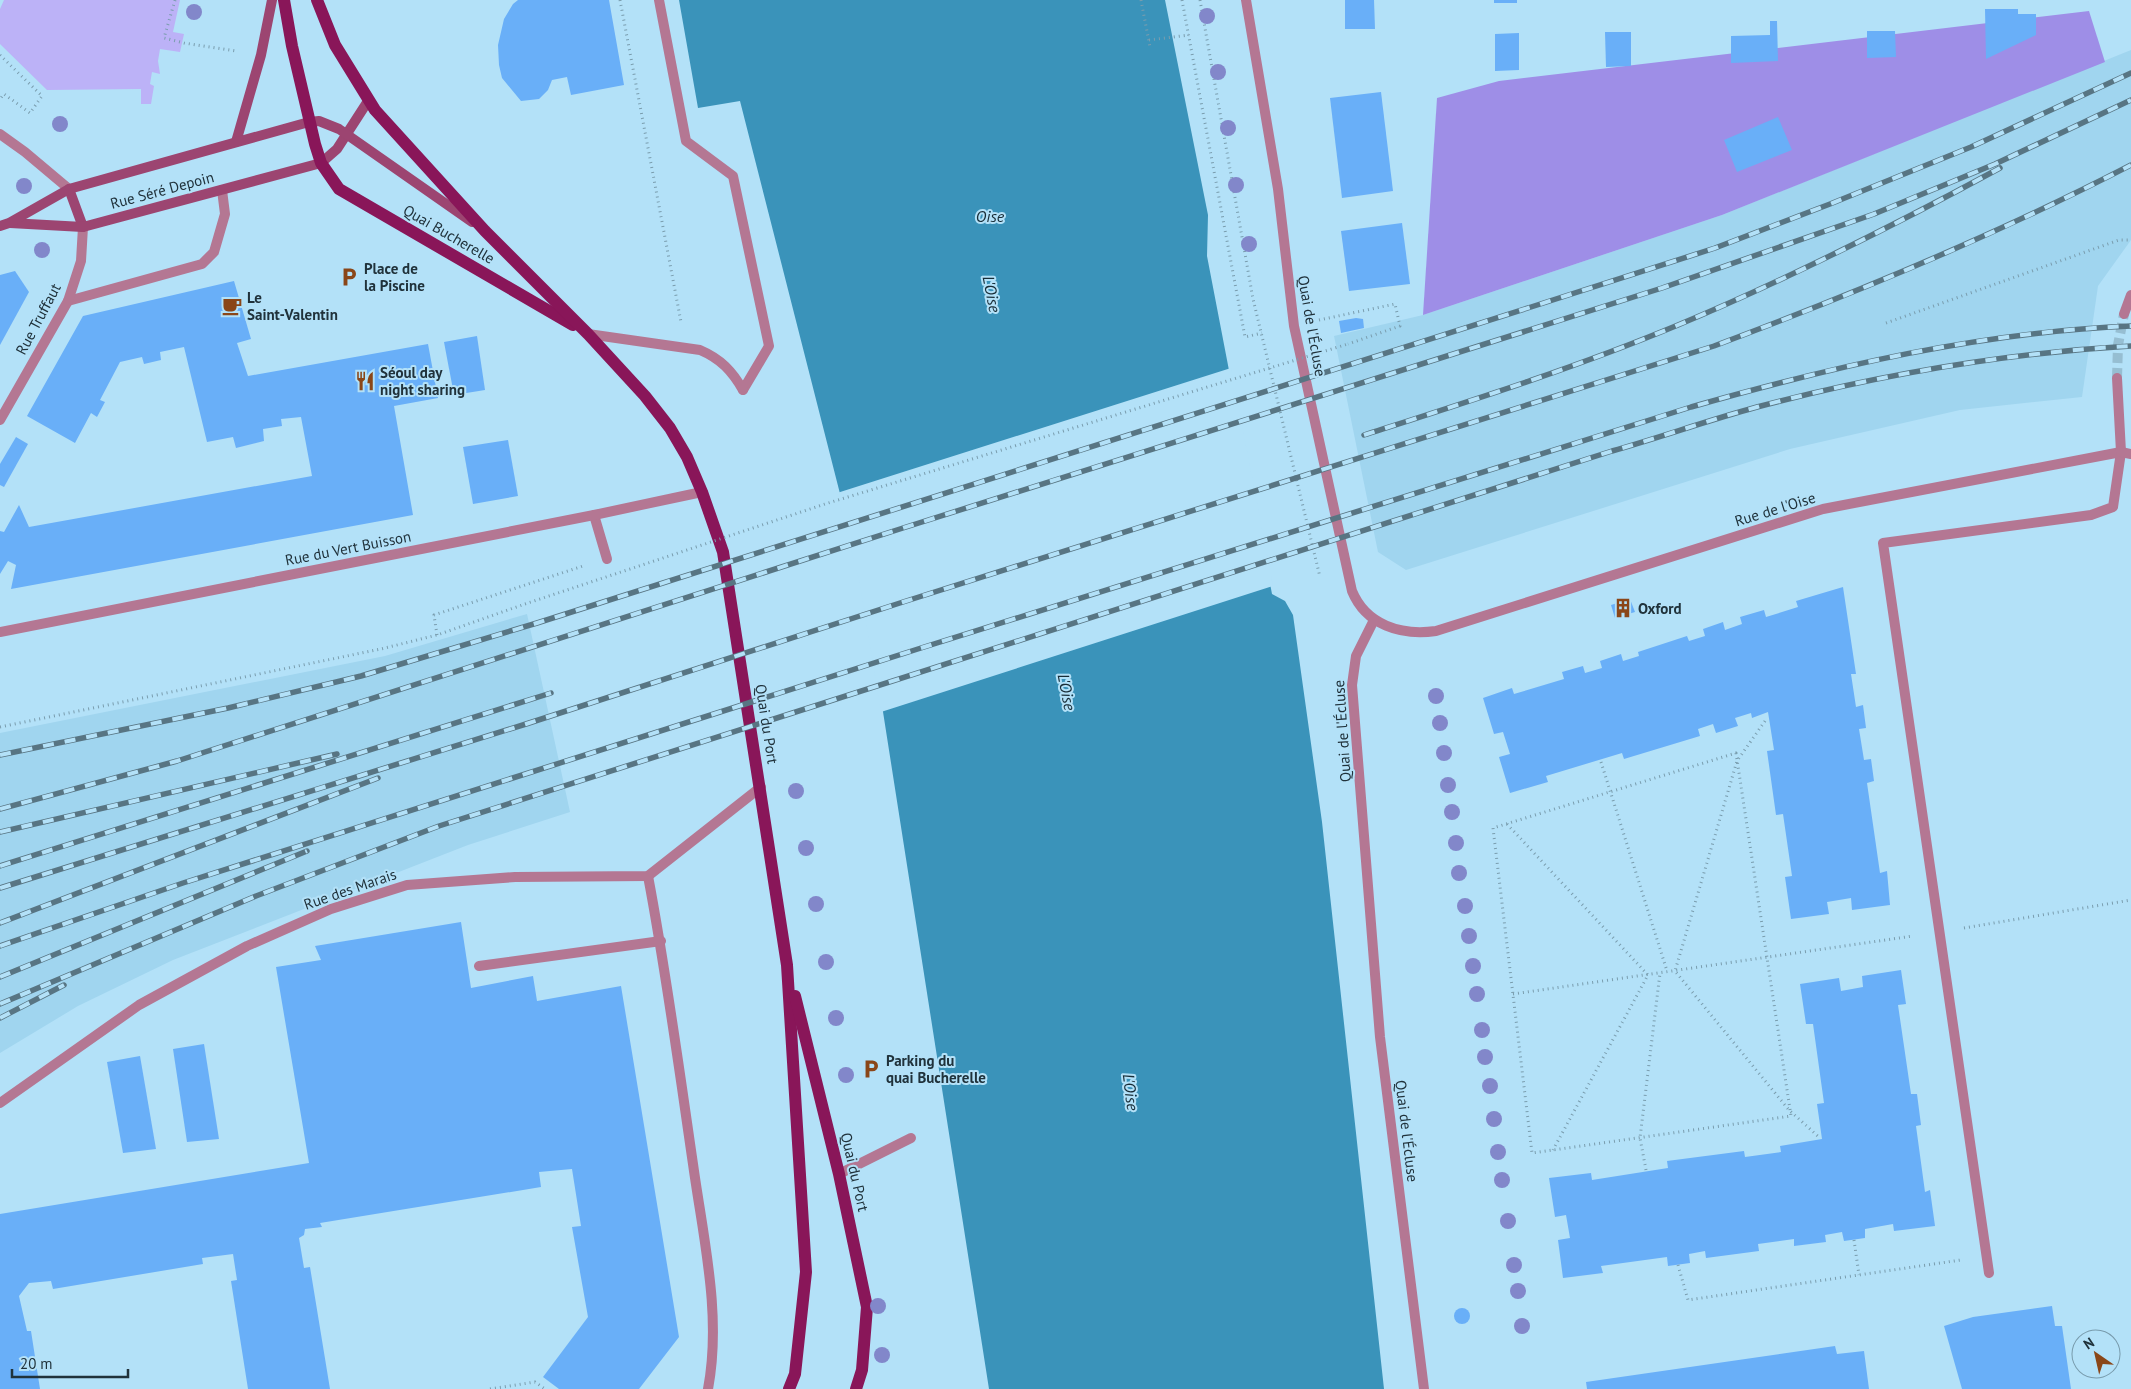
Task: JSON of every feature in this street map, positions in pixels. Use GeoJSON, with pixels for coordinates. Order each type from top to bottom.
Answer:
{"type":"FeatureCollection","features":[{"type":"Feature","properties":{"kind":"main road","name":"Quai Bucherelle"},"geometry":{"type":"LineString","coordinates":[[284,0],[315,144],[321,163],[335,184],[346,195],[588,334]]}},
{"type":"Feature","properties":{"kind":"main road","name":"Quai Bucherelle"},"geometry":{"type":"LineString","coordinates":[[317,0],[335,45],[371,106],[485,231],[588,334],[645,396],[670,428],[687,457],[702,492]]}},
{"type":"Feature","properties":{"kind":"main road","name":"Quai du Port"},"geometry":{"type":"LineString","coordinates":[[702,492],[723,552],[788,965],[839,1174],[867,1307],[862,1370],[856,1389]]}},
{"type":"Feature","properties":{"kind":"main road","name":"Quai du Port"},"geometry":{"type":"LineString","coordinates":[[788,965],[806,1272],[795,1374],[789,1389]]}},
{"type":"Feature","properties":{"kind":"street"},"geometry":{"type":"LineString","coordinates":[[236,142],[261,55],[272,0]]}},
{"type":"Feature","properties":{"kind":"street"},"geometry":{"type":"LineString","coordinates":[[588,334],[700,350],[732,371],[743,390],[769,346],[733,176],[686,142],[659,0]]}},
{"type":"Feature","properties":{"kind":"street","name":"Quai de l'Écluse"},"geometry":{"type":"LineString","coordinates":[[1246,0],[1278,189],[1294,326],[1348,577],[1355,598],[1374,620],[1356,656],[1352,684],[1380,1037],[1424,1389]]}},
{"type":"Feature","properties":{"kind":"street"},"geometry":{"type":"LineString","coordinates":[[321,163],[330,157],[371,106]]}},
{"type":"Feature","properties":{"kind":"street"},"geometry":{"type":"LineString","coordinates":[[309,122],[328,124],[348,135],[485,231]]}},
{"type":"Feature","properties":{"kind":"street","name":"Rue Séré Depoin"},"geometry":{"type":"LineString","coordinates":[[4,225],[69,189],[309,122]]}},
{"type":"Feature","properties":{"kind":"street"},"geometry":{"type":"LineString","coordinates":[[0,134],[25,152],[69,189],[83,227]]}},
{"type":"Feature","properties":{"kind":"street","name":"Rue Séré Depoin"},"geometry":{"type":"LineString","coordinates":[[4,225],[83,227],[321,163]]}},
{"type":"Feature","properties":{"kind":"street"},"geometry":{"type":"LineString","coordinates":[[68,301],[202,264],[214,252],[225,214],[222,190]]}},
{"type":"Feature","properties":{"kind":"street","name":"Rue Truffaut"},"geometry":{"type":"LineString","coordinates":[[0,420],[68,301],[81,261],[83,227]]}},
{"type":"Feature","properties":{"kind":"street"},"geometry":{"type":"LineString","coordinates":[[2124,314],[2131,295]]}},
{"type":"Feature","properties":{"kind":"street"},"geometry":{"type":"LineString","coordinates":[[1989,1274],[1883,543],[2091,516],[2113,507],[2126,453],[2117,378]]}},
{"type":"Feature","properties":{"kind":"street","name":"Rue de l'Oise"},"geometry":{"type":"LineString","coordinates":[[1374,620],[1408,632],[1436,630],[1823,509],[2126,453]]}},
{"type":"Feature","properties":{"kind":"street","name":"Rue du Vert Buisson"},"geometry":{"type":"LineString","coordinates":[[0,632],[594,516],[702,492]]}},
{"type":"Feature","properties":{"kind":"street"},"geometry":{"type":"LineString","coordinates":[[594,516],[607,559]]}},
{"type":"Feature","properties":{"kind":"street"},"geometry":{"type":"LineString","coordinates":[[708,1389],[712,1366],[712,1300],[660,941],[648,876],[761,787]]}},
{"type":"Feature","properties":{"kind":"street","name":"Rue des Marais"},"geometry":{"type":"LineString","coordinates":[[0,1103],[139,1005],[247,946],[331,909],[406,884],[515,877],[648,876]]}},
{"type":"Feature","properties":{"kind":"street"},"geometry":{"type":"LineString","coordinates":[[479,966],[660,941]]}},
{"type":"Feature","properties":{"kind":"street"},"geometry":{"type":"LineString","coordinates":[[839,1174],[911,1138]]}},
{"type":"Feature","properties":{"kind":"path"},"geometry":{"type":"LineString","coordinates":[[174,0],[164,38],[261,55]]}},
{"type":"Feature","properties":{"kind":"path"},"geometry":{"type":"LineString","coordinates":[[620,0],[686,347]]}},
{"type":"Feature","properties":{"kind":"path"},"geometry":{"type":"LineString","coordinates":[[1140,0],[1150,47]]}},
{"type":"Feature","properties":{"kind":"path"},"geometry":{"type":"LineString","coordinates":[[1182,0],[1245,337],[1262,333]]}},
{"type":"Feature","properties":{"kind":"path"},"geometry":{"type":"LineString","coordinates":[[1200,0],[1253,299],[1323,588],[1348,577]]}},
{"type":"Feature","properties":{"kind":"path"},"geometry":{"type":"LineString","coordinates":[[1149,40],[1189,35]]}},
{"type":"Feature","properties":{"kind":"path"},"geometry":{"type":"LineString","coordinates":[[0,55],[42,96],[30,113],[4,94],[0,99]]}},
{"type":"Feature","properties":{"kind":"path"},"geometry":{"type":"LineString","coordinates":[[1886,323],[2119,240],[2131,240]]}},
{"type":"Feature","properties":{"kind":"path"},"geometry":{"type":"LineString","coordinates":[[0,726],[143,699],[381,649],[437,635],[825,504],[1348,344],[1400,326],[1395,304],[1294,326]]}},
{"type":"Feature","properties":{"kind":"path"},"geometry":{"type":"LineString","coordinates":[[437,635],[434,615],[607,559]]}},
{"type":"Feature","properties":{"kind":"path"},"geometry":{"type":"LineString","coordinates":[[1675,971],[1737,761],[1765,721]]}},
{"type":"Feature","properties":{"kind":"path"},"geometry":{"type":"LineString","coordinates":[[1736,753],[1790,1116],[1532,1153],[1493,828],[1610,792],[1736,753]]}},
{"type":"Feature","properties":{"kind":"path"},"geometry":{"type":"LineString","coordinates":[[1601,762],[1667,972]]}},
{"type":"Feature","properties":{"kind":"path"},"geometry":{"type":"LineString","coordinates":[[1508,824],[1648,975]]}},
{"type":"Feature","properties":{"kind":"path"},"geometry":{"type":"LineString","coordinates":[[1513,994],[1939,932],[2131,900]]}},
{"type":"Feature","properties":{"kind":"path"},"geometry":{"type":"LineString","coordinates":[[1675,971],[1789,1110],[1820,1138]]}},
{"type":"Feature","properties":{"kind":"path"},"geometry":{"type":"LineString","coordinates":[[1646,1170],[1640,1138],[1660,973]]}},
{"type":"Feature","properties":{"kind":"path"},"geometry":{"type":"LineString","coordinates":[[1553,1150],[1648,975]]}},
{"type":"Feature","properties":{"kind":"path"},"geometry":{"type":"LineString","coordinates":[[1854,1240],[1860,1275]]}},
{"type":"Feature","properties":{"kind":"path"},"geometry":{"type":"LineString","coordinates":[[1678,1265],[1688,1300],[1986,1256]]}},
{"type":"Feature","properties":{"kind":"path"},"geometry":{"type":"LineString","coordinates":[[490,1389],[535,1382],[545,1389]]}},
{"type":"Feature","properties":{"kind":"shaded area"},"geometry":{"type":"Polygon","coordinates":[[[4,0],[180,0],[173,32],[184,34],[180,52],[160,49],[158,61],[160,74],[152,72],[150,84],[154,86],[151,104],[141,104],[141,89],[47,90],[0,44],[0,9],[4,0]]]}},
{"type":"Feature","properties":{"kind":"shaded area"},"geometry":{"type":"Polygon","coordinates":[[[2089,11],[2105,62],[1722,215],[1423,315],[1437,98],[1499,81],[2089,11]]]}},
{"type":"Feature","properties":{"kind":"shaded area"},"geometry":{"type":"Polygon","coordinates":[[[2131,50],[2131,240],[2098,286],[2082,397],[1960,410],[1790,449],[1406,570],[1378,552],[1334,336],[1423,315],[1722,215],[2131,50]]]}},
{"type":"Feature","properties":{"kind":"shaded area"},"geometry":{"type":"Polygon","coordinates":[[[527,614],[570,812],[468,845],[173,960],[78,1006],[0,1053],[0,733],[385,656],[527,614]]]}},
{"type":"Feature","properties":{"kind":"water","name":"Oise"},"geometry":{"type":"Polygon","coordinates":[[[679,0],[1165,0],[1208,215],[1207,256],[1272,594],[1285,601],[1293,615],[1322,822],[1384,1389],[989,1389],[863,584],[740,101],[698,108],[679,0]]]}},
{"type":"Feature","properties":{"kind":"pier"},"geometry":{"type":"Polygon","coordinates":[[[1231,368],[1273,586],[881,712],[860,584],[837,493],[1231,368]]]}},
{"type":"Feature","properties":{"kind":"building"},"geometry":{"type":"Polygon","coordinates":[[[518,0],[609,0],[624,85],[571,95],[567,77],[552,80],[548,90],[539,99],[521,101],[502,78],[498,45],[504,19],[513,4],[518,0]]]}},
{"type":"Feature","properties":{"kind":"building"},"geometry":{"type":"Polygon","coordinates":[[[1345,0],[1374,0],[1375,29],[1345,29],[1345,0]]]}},
{"type":"Feature","properties":{"kind":"building"},"geometry":{"type":"Polygon","coordinates":[[[1494,0],[1517,0],[1517,3],[1494,3],[1494,0]]]}},
{"type":"Feature","properties":{"kind":"building"},"geometry":{"type":"Polygon","coordinates":[[[1985,9],[2018,9],[2018,14],[2036,14],[2036,35],[1986,59],[1985,9]]]}},
{"type":"Feature","properties":{"kind":"building"},"geometry":{"type":"Polygon","coordinates":[[[1770,21],[1777,21],[1778,61],[1731,63],[1731,36],[1770,35],[1770,21]]]}},
{"type":"Feature","properties":{"kind":"building"},"geometry":{"type":"Polygon","coordinates":[[[1867,31],[1895,31],[1896,57],[1867,58],[1867,31]]]}},
{"type":"Feature","properties":{"kind":"building"},"geometry":{"type":"Polygon","coordinates":[[[1605,32],[1631,32],[1631,66],[1606,67],[1605,32]]]}},
{"type":"Feature","properties":{"kind":"building"},"geometry":{"type":"Polygon","coordinates":[[[1519,33],[1519,70],[1495,71],[1495,34],[1519,33]]]}},
{"type":"Feature","properties":{"kind":"building"},"geometry":{"type":"Polygon","coordinates":[[[1381,92],[1393,191],[1342,198],[1330,98],[1381,92]]]}},
{"type":"Feature","properties":{"kind":"building"},"geometry":{"type":"Polygon","coordinates":[[[1778,117],[1792,150],[1737,172],[1724,140],[1778,117]]]}},
{"type":"Feature","properties":{"kind":"building"},"geometry":{"type":"Polygon","coordinates":[[[1402,223],[1410,284],[1349,291],[1341,231],[1402,223]]]}},
{"type":"Feature","properties":{"kind":"building"},"geometry":{"type":"Polygon","coordinates":[[[15,271],[29,292],[0,345],[0,275],[15,271]]]}},
{"type":"Feature","properties":{"kind":"building"},"geometry":{"type":"Polygon","coordinates":[[[234,281],[251,339],[237,343],[248,376],[428,344],[438,398],[394,406],[413,515],[11,589],[16,565],[8,561],[0,574],[0,531],[4,532],[19,505],[29,527],[312,476],[301,417],[281,419],[282,426],[263,429],[264,441],[236,448],[233,437],[207,442],[184,347],[160,352],[161,360],[144,364],[142,357],[120,362],[100,400],[105,402],[97,417],[91,413],[75,443],[27,416],[83,316],[234,281]]]}},
{"type":"Feature","properties":{"kind":"building"},"geometry":{"type":"Polygon","coordinates":[[[1356,318],[1363,319],[1364,328],[1341,333],[1339,321],[1356,318]]]}},
{"type":"Feature","properties":{"kind":"building"},"geometry":{"type":"Polygon","coordinates":[[[477,336],[485,390],[454,395],[444,342],[477,336]]]}},
{"type":"Feature","properties":{"kind":"building"},"geometry":{"type":"Polygon","coordinates":[[[16,437],[28,444],[4,487],[0,485],[0,464],[16,437]]]}},
{"type":"Feature","properties":{"kind":"building"},"geometry":{"type":"Polygon","coordinates":[[[508,440],[518,496],[473,504],[463,447],[508,440]]]}},
{"type":"Feature","properties":{"kind":"building"},"geometry":{"type":"Polygon","coordinates":[[[1843,587],[1856,674],[1851,674],[1856,707],[1863,705],[1866,728],[1859,729],[1864,760],[1871,759],[1874,781],[1867,783],[1880,873],[1887,871],[1890,905],[1852,910],[1851,898],[1827,902],[1829,914],[1791,919],[1785,877],[1792,876],[1783,814],[1776,815],[1767,751],[1774,750],[1768,712],[1752,718],[1751,713],[1735,718],[1738,726],[1716,733],[1713,724],[1698,729],[1700,736],[1624,759],[1622,753],[1546,776],[1548,782],[1510,793],[1499,757],[1510,754],[1503,732],[1494,734],[1483,698],[1512,688],[1514,694],[1564,679],[1562,672],[1583,666],[1585,673],[1602,668],[1600,661],[1621,654],[1623,661],[1639,656],[1638,652],[1687,636],[1689,641],[1705,636],[1703,629],[1723,622],[1725,630],[1742,624],[1740,617],[1764,610],[1766,617],[1798,607],[1796,601],[1843,587]]]}},
{"type":"Feature","properties":{"kind":"building","name":"Oxford"},"geometry":{"type":"Polygon","coordinates":[[[1630,599],[1635,612],[1615,618],[1611,605],[1630,599]]]}},
{"type":"Feature","properties":{"kind":"building"},"geometry":{"type":"Polygon","coordinates":[[[461,922],[471,988],[533,976],[537,1001],[621,986],[679,1337],[639,1389],[559,1389],[543,1377],[588,1317],[572,1227],[581,1226],[572,1169],[539,1172],[541,1187],[320,1223],[322,1227],[305,1229],[304,1235],[299,1238],[304,1268],[310,1267],[330,1389],[248,1389],[231,1281],[237,1280],[233,1254],[202,1258],[203,1264],[53,1289],[51,1281],[29,1283],[19,1296],[27,1331],[31,1331],[40,1389],[0,1389],[0,1214],[309,1163],[276,967],[321,960],[315,946],[461,922]]]}},
{"type":"Feature","properties":{"kind":"building"},"geometry":{"type":"Polygon","coordinates":[[[1901,970],[1906,1004],[1898,1005],[1911,1094],[1917,1094],[1921,1125],[1916,1126],[1925,1192],[1930,1190],[1935,1226],[1894,1231],[1893,1224],[1865,1229],[1865,1238],[1844,1241],[1842,1232],[1825,1235],[1826,1242],[1794,1246],[1794,1239],[1758,1244],[1759,1251],[1706,1258],[1705,1251],[1689,1254],[1690,1263],[1668,1266],[1667,1257],[1601,1266],[1603,1273],[1563,1278],[1558,1240],[1570,1238],[1566,1215],[1555,1217],[1549,1178],[1591,1173],[1592,1180],[1668,1168],[1667,1161],[1744,1151],[1745,1157],[1781,1152],[1780,1146],[1822,1139],[1817,1104],[1824,1103],[1813,1024],[1806,1024],[1800,984],[1839,978],[1841,991],[1863,987],[1862,976],[1901,970]]]}},
{"type":"Feature","properties":{"kind":"building"},"geometry":{"type":"Polygon","coordinates":[[[204,1044],[219,1139],[187,1142],[173,1049],[204,1044]]]}},
{"type":"Feature","properties":{"kind":"building"},"geometry":{"type":"Polygon","coordinates":[[[140,1056],[156,1149],[123,1153],[107,1062],[140,1056]]]}},
{"type":"Feature","properties":{"kind":"building"},"geometry":{"type":"Polygon","coordinates":[[[2052,1306],[2055,1326],[2062,1326],[2071,1389],[1962,1389],[1944,1326],[1973,1317],[2052,1306]]]}},
{"type":"Feature","properties":{"kind":"building"},"geometry":{"type":"Polygon","coordinates":[[[1462,1308],[1470,1316],[1462,1324],[1454,1316],[1462,1308]]]}},
{"type":"Feature","properties":{"kind":"building"},"geometry":{"type":"Polygon","coordinates":[[[1835,1346],[1837,1354],[1864,1351],[1869,1389],[1587,1389],[1586,1382],[1835,1346]]]}},
{"type":"Feature","properties":{"kind":"tunnel"},"geometry":{"type":"LineString","coordinates":[[2117,378],[2118,345],[2124,314]]}},
{"type":"Feature","properties":{"kind":"railway"},"geometry":{"type":"LineString","coordinates":[[0,755],[228,708],[361,676],[537,623],[1531,307],[1715,248],[1830,204],[1971,147],[2131,73]]}},
{"type":"Feature","properties":{"kind":"railway"},"geometry":{"type":"LineString","coordinates":[[0,809],[177,761],[903,528],[1662,288],[1874,214],[1995,164],[2131,100]]}},
{"type":"Feature","properties":{"kind":"railway"},"geometry":{"type":"LineString","coordinates":[[0,888],[526,724],[903,602],[1714,346],[1925,262],[2080,191],[2131,165]]}},
{"type":"Feature","properties":{"kind":"railway"},"geometry":{"type":"LineString","coordinates":[[1364,435],[1561,370],[1678,325],[1841,251],[2000,168]]}},
{"type":"Feature","properties":{"kind":"railway"},"geometry":{"type":"LineString","coordinates":[[0,946],[183,883],[921,648],[1691,407],[1799,378],[1909,353],[2019,335],[2131,326]]}},
{"type":"Feature","properties":{"kind":"railway"},"geometry":{"type":"LineString","coordinates":[[0,1004],[256,896],[439,826],[1721,417],[1803,395],[1942,367],[2037,354],[2131,346]]}},
{"type":"Feature","properties":{"kind":"railway"},"geometry":{"type":"LineString","coordinates":[[0,866],[551,693]]}},
{"type":"Feature","properties":{"kind":"railway"},"geometry":{"type":"LineString","coordinates":[[0,832],[337,754]]}},
{"type":"Feature","properties":{"kind":"railway"},"geometry":{"type":"LineString","coordinates":[[0,923],[378,778]]}},
{"type":"Feature","properties":{"kind":"railway"},"geometry":{"type":"LineString","coordinates":[[0,977],[307,851]]}},
{"type":"Feature","properties":{"kind":"railway"},"geometry":{"type":"LineString","coordinates":[[0,1018],[64,985]]}},
{"type":"Feature","properties":{"kind":"place","name":"Place de la Piscine"},"geometry":{"type":"Point","coordinates":[349,277]}},
{"type":"Feature","properties":{"kind":"place","name":"Le Saint-Valentin"},"geometry":{"type":"Point","coordinates":[232,306]}},
{"type":"Feature","properties":{"kind":"place","name":"Séoul day night sharing"},"geometry":{"type":"Point","coordinates":[365,381]}},
{"type":"Feature","properties":{"kind":"place","name":"Oxford"},"geometry":{"type":"Point","coordinates":[1623,608]}},
{"type":"Feature","properties":{"kind":"place","name":"Parking du quai Bucherelle"},"geometry":{"type":"Point","coordinates":[871,1069]}},
{"type":"Feature","properties":{"kind":"water label","name":"L'Oise"},"geometry":{"type":"Point","coordinates":[992,294]}},
{"type":"Feature","properties":{"kind":"water label","name":"L'Oise"},"geometry":{"type":"Point","coordinates":[1067,692]}},
{"type":"Feature","properties":{"kind":"water label","name":"L'Oise"},"geometry":{"type":"Point","coordinates":[1131,1092]}}]}
